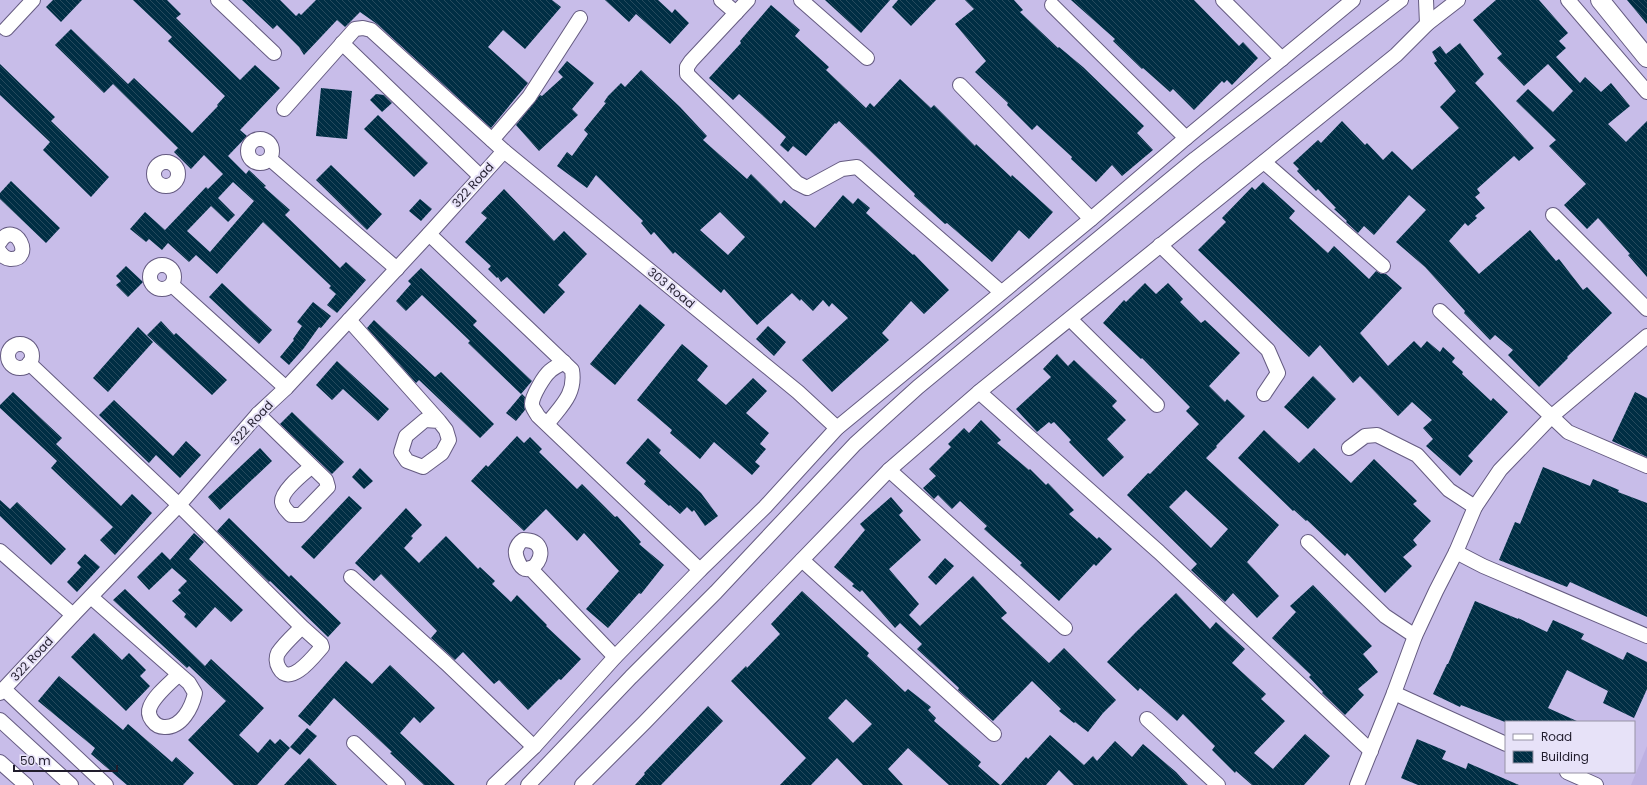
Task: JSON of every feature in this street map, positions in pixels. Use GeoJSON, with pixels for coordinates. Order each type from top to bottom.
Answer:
{"type":"FeatureCollection","features":[{"type":"Feature","properties":{"kind":"main road"},"geometry":{"type":"LineString","coordinates":[[1600,0],[1647,58]]}},
{"type":"Feature","properties":{"kind":"street"},"geometry":{"type":"LineString","coordinates":[[6,29],[33,0]]}},
{"type":"Feature","properties":{"kind":"street"},"geometry":{"type":"LineString","coordinates":[[218,0],[274,53]]}},
{"type":"Feature","properties":{"kind":"street"},"geometry":{"type":"LineString","coordinates":[[721,0],[736,13]]}},
{"type":"Feature","properties":{"kind":"street"},"geometry":{"type":"LineString","coordinates":[[748,0],[691,61],[687,67],[687,74],[797,183],[807,188],[842,169],[857,167],[1001,292]]}},
{"type":"Feature","properties":{"kind":"street"},"geometry":{"type":"LineString","coordinates":[[801,0],[867,58]]}},
{"type":"Feature","properties":{"kind":"street"},"geometry":{"type":"LineString","coordinates":[[1223,0],[1282,59]]}},
{"type":"Feature","properties":{"kind":"street"},"geometry":{"type":"LineString","coordinates":[[494,785],[534,747],[615,657],[700,570],[765,507],[837,428],[1091,219],[1186,138],[1353,0]]}},
{"type":"Feature","properties":{"kind":"street"},"geometry":{"type":"LineString","coordinates":[[528,785],[631,677],[716,592],[855,444],[918,387],[1195,159],[1401,0]]}},
{"type":"Feature","properties":{"kind":"street"},"geometry":{"type":"LineString","coordinates":[[1426,0],[1427,24]]}},
{"type":"Feature","properties":{"kind":"street"},"geometry":{"type":"LineString","coordinates":[[582,785],[889,470],[979,392],[1071,320],[1160,245],[1396,55],[1427,24],[1458,0]]}},
{"type":"Feature","properties":{"kind":"street"},"geometry":{"type":"LineString","coordinates":[[1568,0],[1647,92]]}},
{"type":"Feature","properties":{"kind":"street"},"geometry":{"type":"LineString","coordinates":[[1052,5],[1186,138]]}},
{"type":"Feature","properties":{"kind":"street"},"geometry":{"type":"LineString","coordinates":[[492,140],[529,97],[580,18]]}},
{"type":"Feature","properties":{"kind":"street","name":"303 Road"},"geometry":{"type":"LineString","coordinates":[[342,43],[355,29],[363,28],[371,30],[504,151],[798,392],[837,428]]}},
{"type":"Feature","properties":{"kind":"street"},"geometry":{"type":"LineString","coordinates":[[284,110],[342,43],[480,176]]}},
{"type":"Feature","properties":{"kind":"street"},"geometry":{"type":"LineString","coordinates":[[960,85],[1091,219]]}},
{"type":"Feature","properties":{"kind":"street","name":"322 Road"},"geometry":{"type":"LineString","coordinates":[[2,691],[179,505],[258,414],[286,388],[504,151]]}},
{"type":"Feature","properties":{"kind":"street"},"geometry":{"type":"LineString","coordinates":[[270,159],[397,269]]}},
{"type":"Feature","properties":{"kind":"street"},"geometry":{"type":"LineString","coordinates":[[1264,162],[1383,266]]}},
{"type":"Feature","properties":{"kind":"street"},"geometry":{"type":"LineString","coordinates":[[1553,214],[1647,309]]}},
{"type":"Feature","properties":{"kind":"street"},"geometry":{"type":"LineString","coordinates":[[429,234],[572,370],[574,380],[572,391],[548,423]]}},
{"type":"Feature","properties":{"kind":"street"},"geometry":{"type":"LineString","coordinates":[[1160,245],[1268,350],[1278,373],[1264,394]]}},
{"type":"Feature","properties":{"kind":"street"},"geometry":{"type":"LineString","coordinates":[[172,285],[286,388]]}},
{"type":"Feature","properties":{"kind":"street"},"geometry":{"type":"LineString","coordinates":[[1440,311],[1568,432],[1647,466]]}},
{"type":"Feature","properties":{"kind":"street"},"geometry":{"type":"LineString","coordinates":[[349,320],[439,421]]}},
{"type":"Feature","properties":{"kind":"street"},"geometry":{"type":"LineString","coordinates":[[1071,320],[1157,405]]}},
{"type":"Feature","properties":{"kind":"street"},"geometry":{"type":"LineString","coordinates":[[1357,785],[1415,636],[1456,552],[1475,507],[1500,470],[1552,416],[1647,336]]}},
{"type":"Feature","properties":{"kind":"street"},"geometry":{"type":"LineString","coordinates":[[564,362],[550,371],[535,394],[532,405],[538,416],[548,423],[700,570]]}},
{"type":"Feature","properties":{"kind":"street"},"geometry":{"type":"LineString","coordinates":[[29,363],[179,505],[302,627]]}},
{"type":"Feature","properties":{"kind":"street"},"geometry":{"type":"LineString","coordinates":[[979,392],[1159,552],[1371,751]]}},
{"type":"Feature","properties":{"kind":"street"},"geometry":{"type":"LineString","coordinates":[[258,414],[311,467]]}},
{"type":"Feature","properties":{"kind":"street"},"geometry":{"type":"LineString","coordinates":[[1349,448],[1365,436],[1377,435],[1417,455],[1449,490],[1475,507]]}},
{"type":"Feature","properties":{"kind":"street"},"geometry":{"type":"LineString","coordinates":[[889,470],[1065,628]]}},
{"type":"Feature","properties":{"kind":"street"},"geometry":{"type":"LineString","coordinates":[[1308,542],[1385,616],[1415,636]]}},
{"type":"Feature","properties":{"kind":"street"},"geometry":{"type":"LineString","coordinates":[[0,551],[73,615]]}},
{"type":"Feature","properties":{"kind":"street"},"geometry":{"type":"LineString","coordinates":[[1456,552],[1483,566],[1647,636]]}},
{"type":"Feature","properties":{"kind":"street"},"geometry":{"type":"LineString","coordinates":[[802,560],[994,734]]}},
{"type":"Feature","properties":{"kind":"street"},"geometry":{"type":"LineString","coordinates":[[530,568],[615,657]]}},
{"type":"Feature","properties":{"kind":"street"},"geometry":{"type":"LineString","coordinates":[[351,577],[446,662],[534,747]]}},
{"type":"Feature","properties":{"kind":"street"},"geometry":{"type":"LineString","coordinates":[[91,597],[178,675]]}},
{"type":"Feature","properties":{"kind":"street"},"geometry":{"type":"LineString","coordinates":[[2,691],[106,785]]}},
{"type":"Feature","properties":{"kind":"street"},"geometry":{"type":"LineString","coordinates":[[1394,693],[1505,744]]}},
{"type":"Feature","properties":{"kind":"street"},"geometry":{"type":"LineString","coordinates":[[1147,719],[1218,785]]}},
{"type":"Feature","properties":{"kind":"street"},"geometry":{"type":"LineString","coordinates":[[0,720],[71,785]]}},
{"type":"Feature","properties":{"kind":"street"},"geometry":{"type":"LineString","coordinates":[[354,743],[398,785]]}},
{"type":"Feature","properties":{"kind":"street"},"geometry":{"type":"LineString","coordinates":[[0,762],[26,785]]}},
{"type":"Feature","properties":{"kind":"street"},"geometry":{"type":"LineString","coordinates":[[1569,773],[1596,785]]}},
{"type":"Feature","properties":{"kind":"shaded area"},"geometry":{"type":"Polygon","coordinates":[[[1647,746],[1647,785],[1631,785],[1647,746]]]}},
{"type":"Feature","properties":{"kind":"building"},"geometry":{"type":"Polygon","coordinates":[[[53,0],[82,0],[61,22],[46,7],[53,0]]]}},
{"type":"Feature","properties":{"kind":"building"},"geometry":{"type":"Polygon","coordinates":[[[133,0],[167,0],[181,14],[176,18],[240,80],[255,65],[280,88],[240,130],[247,136],[228,156],[246,174],[249,170],[266,186],[264,187],[290,210],[285,215],[340,268],[346,262],[366,280],[337,313],[327,305],[336,294],[329,288],[331,286],[263,222],[217,274],[196,255],[189,262],[168,243],[162,250],[149,239],[146,242],[130,229],[145,212],[165,230],[206,187],[208,189],[223,174],[204,155],[191,169],[174,152],[178,148],[113,84],[104,93],[55,45],[71,29],[128,84],[134,78],[192,133],[218,106],[217,105],[225,96],[168,41],[172,37],[133,0]],[[233,182],[218,198],[235,215],[228,222],[211,206],[187,231],[210,252],[254,201],[233,182]]]}},
{"type":"Feature","properties":{"kind":"building"},"geometry":{"type":"Polygon","coordinates":[[[242,0],[280,0],[296,16],[299,13],[301,15],[316,0],[552,0],[561,7],[525,49],[503,30],[488,47],[528,83],[491,128],[377,24],[360,12],[345,27],[337,20],[304,55],[299,47],[277,25],[273,29],[242,0]]]}},
{"type":"Feature","properties":{"kind":"building"},"geometry":{"type":"Polygon","coordinates":[[[605,0],[658,0],[672,13],[675,9],[689,23],[670,44],[636,14],[629,22],[605,0]]]}},
{"type":"Feature","properties":{"kind":"building"},"geometry":{"type":"Polygon","coordinates":[[[825,0],[890,0],[861,33],[825,0]]]}},
{"type":"Feature","properties":{"kind":"building"},"geometry":{"type":"Polygon","coordinates":[[[898,0],[936,0],[911,26],[892,7],[898,0]]]}},
{"type":"Feature","properties":{"kind":"building"},"geometry":{"type":"Polygon","coordinates":[[[965,0],[1014,0],[1023,10],[1020,12],[1058,48],[1059,47],[1083,67],[1144,126],[1137,133],[1153,150],[1122,176],[1112,165],[1096,182],[1071,159],[1072,157],[1037,125],[1032,130],[1007,105],[1008,103],[975,72],[986,61],[955,24],[974,9],[965,0]]]}},
{"type":"Feature","properties":{"kind":"building"},"geometry":{"type":"Polygon","coordinates":[[[1071,0],[1194,0],[1239,46],[1243,42],[1258,58],[1232,85],[1227,80],[1224,83],[1222,81],[1194,110],[1173,89],[1170,92],[1143,68],[1142,69],[1113,41],[1115,39],[1071,0]]]}},
{"type":"Feature","properties":{"kind":"building"},"geometry":{"type":"Polygon","coordinates":[[[1496,0],[1539,0],[1568,33],[1559,41],[1566,48],[1556,57],[1580,83],[1585,77],[1601,92],[1611,83],[1630,106],[1608,124],[1626,142],[1647,121],[1647,277],[1628,255],[1630,254],[1598,218],[1587,229],[1564,205],[1586,184],[1549,146],[1556,140],[1516,101],[1528,89],[1553,112],[1573,91],[1548,64],[1524,86],[1497,58],[1502,54],[1473,20],[1496,0]]]}},
{"type":"Feature","properties":{"kind":"building"},"geometry":{"type":"Polygon","coordinates":[[[1627,0],[1647,0],[1647,24],[1627,0]]]}},
{"type":"Feature","properties":{"kind":"building"},"geometry":{"type":"Polygon","coordinates":[[[771,5],[800,30],[795,36],[829,67],[826,70],[866,108],[870,103],[874,107],[900,79],[931,108],[934,105],[975,146],[976,144],[1011,177],[1012,175],[1053,212],[1029,239],[1019,230],[992,262],[947,223],[945,224],[914,196],[915,194],[839,121],[836,124],[835,123],[806,156],[793,146],[788,152],[780,145],[786,137],[739,94],[733,100],[709,78],[741,43],[740,41],[771,5]]]}},
{"type":"Feature","properties":{"kind":"building"},"geometry":{"type":"Polygon","coordinates":[[[1460,43],[1484,74],[1475,83],[1534,148],[1519,161],[1514,156],[1477,189],[1480,193],[1475,197],[1485,208],[1475,216],[1477,218],[1468,226],[1465,223],[1449,241],[1479,274],[1530,230],[1556,261],[1559,259],[1583,290],[1587,287],[1612,313],[1539,387],[1508,355],[1513,350],[1495,335],[1490,340],[1464,313],[1465,311],[1425,267],[1396,242],[1426,210],[1409,195],[1374,235],[1364,226],[1358,233],[1334,209],[1336,208],[1318,189],[1316,191],[1297,171],[1299,169],[1293,163],[1318,140],[1321,143],[1342,121],[1365,145],[1367,143],[1383,160],[1392,151],[1412,170],[1459,128],[1440,107],[1456,91],[1434,63],[1437,61],[1432,52],[1440,46],[1446,54],[1460,43]]]}},
{"type":"Feature","properties":{"kind":"building"},"geometry":{"type":"Polygon","coordinates":[[[567,61],[594,83],[572,109],[578,115],[539,151],[516,125],[540,95],[542,96],[563,77],[558,72],[567,61]]]}},
{"type":"Feature","properties":{"kind":"building"},"geometry":{"type":"Polygon","coordinates":[[[0,64],[55,117],[51,121],[109,177],[91,197],[43,150],[50,142],[0,95],[0,64]]]}},
{"type":"Feature","properties":{"kind":"building"},"geometry":{"type":"Polygon","coordinates":[[[641,70],[680,107],[707,136],[703,140],[747,179],[751,174],[781,204],[784,200],[815,228],[843,195],[853,204],[858,198],[870,208],[866,213],[913,255],[914,254],[949,290],[924,314],[911,301],[882,333],[889,340],[832,392],[802,360],[848,318],[832,303],[829,307],[823,300],[813,311],[801,299],[800,301],[792,293],[757,325],[724,289],[721,293],[675,252],[673,254],[654,232],[651,235],[641,223],[643,221],[596,175],[587,188],[557,166],[567,152],[572,156],[588,134],[584,130],[606,103],[604,102],[608,96],[621,83],[625,87],[641,70]],[[720,212],[700,230],[728,255],[745,237],[720,212]]]}},
{"type":"Feature","properties":{"kind":"building"},"geometry":{"type":"Polygon","coordinates":[[[321,88],[352,91],[347,139],[316,136],[321,88]]]}},
{"type":"Feature","properties":{"kind":"building"},"geometry":{"type":"Polygon","coordinates":[[[376,94],[384,95],[392,103],[382,112],[370,100],[376,94]]]}},
{"type":"Feature","properties":{"kind":"building"},"geometry":{"type":"Polygon","coordinates":[[[378,115],[428,163],[414,177],[364,129],[378,115]]]}},
{"type":"Feature","properties":{"kind":"building"},"geometry":{"type":"Polygon","coordinates":[[[331,165],[382,214],[367,230],[316,180],[331,165]]]}},
{"type":"Feature","properties":{"kind":"building"},"geometry":{"type":"Polygon","coordinates":[[[11,181],[60,228],[46,243],[0,199],[0,193],[11,181]]]}},
{"type":"Feature","properties":{"kind":"building"},"geometry":{"type":"Polygon","coordinates":[[[1263,182],[1295,211],[1289,218],[1328,253],[1334,246],[1369,279],[1376,271],[1381,274],[1386,274],[1402,288],[1360,333],[1388,366],[1414,341],[1421,348],[1427,341],[1440,352],[1443,347],[1455,358],[1452,362],[1463,372],[1462,374],[1491,401],[1493,398],[1508,412],[1468,456],[1473,461],[1460,476],[1426,446],[1433,439],[1423,428],[1432,420],[1412,402],[1398,416],[1360,376],[1353,383],[1320,345],[1309,357],[1198,250],[1226,222],[1222,218],[1252,187],[1255,190],[1263,182]]]}},
{"type":"Feature","properties":{"kind":"building"},"geometry":{"type":"Polygon","coordinates":[[[504,189],[554,241],[564,231],[587,254],[558,285],[565,292],[544,314],[507,277],[501,282],[498,277],[497,278],[488,269],[491,266],[465,242],[487,218],[481,213],[504,189]]]}},
{"type":"Feature","properties":{"kind":"building"},"geometry":{"type":"Polygon","coordinates":[[[420,199],[432,209],[421,221],[409,211],[420,199]]]}},
{"type":"Feature","properties":{"kind":"building"},"geometry":{"type":"Polygon","coordinates":[[[126,266],[143,282],[128,297],[116,285],[121,281],[116,276],[126,266]]]}},
{"type":"Feature","properties":{"kind":"building"},"geometry":{"type":"Polygon","coordinates":[[[421,268],[477,321],[473,325],[532,381],[521,394],[468,343],[470,341],[422,295],[406,311],[396,301],[411,284],[408,281],[421,268]]]}},
{"type":"Feature","properties":{"kind":"building"},"geometry":{"type":"Polygon","coordinates":[[[222,283],[272,330],[259,344],[209,297],[222,283]]]}},
{"type":"Feature","properties":{"kind":"building"},"geometry":{"type":"Polygon","coordinates":[[[1145,283],[1156,294],[1168,283],[1183,299],[1180,302],[1201,323],[1205,320],[1240,353],[1209,386],[1225,402],[1227,399],[1245,416],[1206,458],[1279,525],[1247,562],[1279,596],[1257,618],[1233,593],[1225,602],[1191,570],[1197,564],[1127,495],[1199,424],[1186,411],[1190,407],[1142,358],[1141,359],[1103,323],[1124,300],[1126,302],[1145,283]],[[1186,490],[1169,507],[1211,548],[1228,529],[1186,490]]]}},
{"type":"Feature","properties":{"kind":"building"},"geometry":{"type":"Polygon","coordinates":[[[313,302],[331,316],[321,328],[319,327],[304,348],[289,365],[280,357],[294,340],[293,339],[302,326],[297,322],[313,302]]]}},
{"type":"Feature","properties":{"kind":"building"},"geometry":{"type":"Polygon","coordinates":[[[640,304],[665,325],[615,385],[590,364],[640,304]]]}},
{"type":"Feature","properties":{"kind":"building"},"geometry":{"type":"Polygon","coordinates":[[[374,320],[435,377],[441,372],[494,424],[480,438],[419,380],[416,383],[367,328],[374,320]]]}},
{"type":"Feature","properties":{"kind":"building"},"geometry":{"type":"Polygon","coordinates":[[[161,321],[174,335],[176,333],[227,380],[212,395],[147,335],[161,321]]]}},
{"type":"Feature","properties":{"kind":"building"},"geometry":{"type":"Polygon","coordinates":[[[768,326],[786,342],[774,356],[756,339],[768,326]]]}},
{"type":"Feature","properties":{"kind":"building"},"geometry":{"type":"Polygon","coordinates":[[[138,327],[153,342],[108,392],[93,378],[138,327]]]}},
{"type":"Feature","properties":{"kind":"building"},"geometry":{"type":"Polygon","coordinates":[[[682,344],[708,366],[697,380],[726,405],[753,378],[767,391],[746,413],[769,433],[760,444],[766,449],[755,462],[760,466],[752,475],[714,442],[700,459],[670,433],[672,430],[637,400],[682,344]]]}},
{"type":"Feature","properties":{"kind":"building"},"geometry":{"type":"Polygon","coordinates":[[[1057,354],[1068,366],[1074,360],[1117,401],[1112,406],[1126,420],[1107,439],[1124,457],[1103,477],[1069,442],[1071,440],[1054,422],[1051,424],[1049,422],[1037,432],[1016,409],[1051,377],[1043,369],[1057,354]]]}},
{"type":"Feature","properties":{"kind":"building"},"geometry":{"type":"Polygon","coordinates":[[[337,361],[389,409],[378,421],[343,389],[332,400],[316,385],[337,361]]]}},
{"type":"Feature","properties":{"kind":"building"},"geometry":{"type":"Polygon","coordinates":[[[1313,376],[1336,399],[1308,429],[1284,407],[1313,376]]]}},
{"type":"Feature","properties":{"kind":"building"},"geometry":{"type":"Polygon","coordinates":[[[13,392],[62,438],[56,444],[121,506],[132,494],[152,513],[115,555],[100,540],[113,527],[51,468],[57,461],[0,408],[0,405],[13,392]]]}},
{"type":"Feature","properties":{"kind":"building"},"geometry":{"type":"Polygon","coordinates":[[[1635,392],[1647,398],[1647,457],[1612,441],[1635,392]]]}},
{"type":"Feature","properties":{"kind":"building"},"geometry":{"type":"Polygon","coordinates":[[[522,394],[525,397],[525,410],[516,421],[506,413],[522,394]]]}},
{"type":"Feature","properties":{"kind":"building"},"geometry":{"type":"Polygon","coordinates":[[[114,400],[173,456],[186,441],[201,455],[180,478],[156,455],[149,463],[99,415],[114,400]]]}},
{"type":"Feature","properties":{"kind":"building"},"geometry":{"type":"Polygon","coordinates":[[[292,412],[344,462],[332,474],[280,424],[292,412]]]}},
{"type":"Feature","properties":{"kind":"building"},"geometry":{"type":"Polygon","coordinates":[[[981,420],[1001,440],[997,443],[1029,470],[1030,469],[1046,485],[1048,483],[1074,510],[1069,514],[1097,539],[1099,537],[1112,549],[1096,566],[1094,564],[1059,601],[1020,565],[1022,563],[984,529],[987,526],[960,501],[952,509],[938,495],[934,499],[923,488],[936,476],[929,469],[951,447],[948,444],[964,428],[969,433],[981,420]]]}},
{"type":"Feature","properties":{"kind":"building"},"geometry":{"type":"Polygon","coordinates":[[[1264,430],[1299,463],[1314,448],[1351,483],[1374,459],[1417,501],[1413,504],[1431,521],[1413,540],[1417,545],[1403,557],[1412,566],[1385,593],[1347,553],[1345,556],[1307,520],[1306,521],[1294,510],[1293,511],[1238,458],[1264,430]]]}},
{"type":"Feature","properties":{"kind":"building"},"geometry":{"type":"Polygon","coordinates":[[[517,436],[524,443],[530,437],[542,449],[539,452],[577,489],[582,484],[615,517],[617,516],[641,542],[639,544],[664,565],[641,594],[639,593],[608,628],[586,609],[619,571],[584,533],[577,541],[546,509],[524,531],[471,481],[486,465],[488,467],[517,436]]]}},
{"type":"Feature","properties":{"kind":"building"},"geometry":{"type":"Polygon","coordinates":[[[648,438],[661,450],[659,453],[701,493],[718,516],[705,526],[694,510],[692,512],[687,507],[680,514],[670,505],[669,506],[644,484],[646,481],[626,463],[648,438]]]}},
{"type":"Feature","properties":{"kind":"building"},"geometry":{"type":"Polygon","coordinates":[[[260,448],[272,461],[220,510],[208,497],[260,448]]]}},
{"type":"Feature","properties":{"kind":"building"},"geometry":{"type":"Polygon","coordinates":[[[1543,467],[1590,486],[1593,479],[1619,490],[1618,492],[1647,503],[1647,617],[1570,582],[1567,587],[1499,560],[1515,522],[1520,524],[1543,467]]]}},
{"type":"Feature","properties":{"kind":"building"},"geometry":{"type":"Polygon","coordinates":[[[360,468],[373,481],[364,489],[352,477],[360,468]]]}},
{"type":"Feature","properties":{"kind":"building"},"geometry":{"type":"Polygon","coordinates":[[[349,496],[362,508],[314,559],[301,547],[349,496]]]}},
{"type":"Feature","properties":{"kind":"building"},"geometry":{"type":"Polygon","coordinates":[[[891,497],[903,511],[899,515],[921,540],[889,569],[919,604],[909,615],[920,626],[973,576],[1007,613],[1001,618],[1049,663],[1064,648],[1116,700],[1103,713],[1088,732],[1059,711],[1061,709],[1032,681],[993,721],[958,690],[959,688],[917,649],[922,644],[900,623],[895,628],[862,590],[860,592],[852,586],[854,584],[834,567],[865,530],[860,524],[891,497]]]}},
{"type":"Feature","properties":{"kind":"building"},"geometry":{"type":"Polygon","coordinates":[[[0,500],[10,509],[17,502],[66,549],[51,565],[0,516],[0,500]]]}},
{"type":"Feature","properties":{"kind":"building"},"geometry":{"type":"Polygon","coordinates":[[[406,508],[422,525],[411,536],[413,538],[404,548],[419,563],[446,536],[478,569],[480,567],[495,581],[492,584],[511,602],[517,595],[547,625],[546,626],[581,659],[561,680],[559,679],[528,710],[499,680],[494,684],[463,652],[455,660],[431,638],[437,631],[381,574],[374,581],[355,563],[406,508]]]}},
{"type":"Feature","properties":{"kind":"building"},"geometry":{"type":"Polygon","coordinates":[[[229,518],[289,577],[291,575],[341,623],[328,637],[217,531],[229,518]]]}},
{"type":"Feature","properties":{"kind":"building"},"geometry":{"type":"Polygon","coordinates":[[[194,533],[204,542],[189,559],[243,610],[231,622],[215,607],[196,628],[184,617],[186,614],[172,601],[181,593],[178,590],[187,581],[172,568],[149,590],[137,577],[162,552],[170,560],[194,533]]]}},
{"type":"Feature","properties":{"kind":"building"},"geometry":{"type":"Polygon","coordinates":[[[85,554],[100,567],[77,592],[67,582],[81,567],[77,563],[85,554]]]}},
{"type":"Feature","properties":{"kind":"building"},"geometry":{"type":"Polygon","coordinates":[[[945,558],[954,566],[936,585],[928,577],[945,558]]]}},
{"type":"Feature","properties":{"kind":"building"},"geometry":{"type":"Polygon","coordinates":[[[1313,585],[1372,646],[1363,654],[1378,672],[1358,689],[1364,695],[1345,715],[1322,693],[1323,692],[1309,677],[1311,675],[1272,638],[1296,612],[1290,606],[1313,585]]]}},
{"type":"Feature","properties":{"kind":"building"},"geometry":{"type":"Polygon","coordinates":[[[125,589],[205,666],[211,659],[264,708],[239,735],[258,753],[270,739],[275,744],[280,739],[290,748],[257,785],[234,785],[188,740],[226,701],[189,666],[187,668],[113,600],[125,589]]]}},
{"type":"Feature","properties":{"kind":"building"},"geometry":{"type":"Polygon","coordinates":[[[802,591],[869,653],[867,656],[905,692],[908,689],[931,707],[928,710],[936,718],[934,721],[981,762],[978,766],[1000,785],[949,785],[908,748],[888,769],[903,785],[863,785],[837,758],[811,785],[780,785],[806,758],[731,681],[746,666],[747,668],[780,634],[771,624],[802,591]],[[846,699],[828,718],[853,743],[872,724],[846,699]]]}},
{"type":"Feature","properties":{"kind":"building"},"geometry":{"type":"Polygon","coordinates":[[[1176,593],[1210,629],[1216,622],[1245,649],[1232,663],[1266,694],[1261,699],[1285,721],[1254,753],[1273,769],[1305,734],[1330,756],[1304,785],[1252,785],[1236,771],[1235,773],[1212,750],[1215,746],[1183,714],[1177,721],[1140,688],[1138,691],[1107,662],[1176,593]]]}},
{"type":"Feature","properties":{"kind":"building"},"geometry":{"type":"Polygon","coordinates":[[[1475,601],[1518,618],[1547,632],[1553,620],[1584,634],[1581,639],[1623,660],[1627,652],[1647,662],[1647,689],[1634,718],[1603,703],[1608,691],[1567,670],[1548,708],[1577,721],[1505,722],[1461,705],[1460,707],[1433,694],[1448,664],[1475,601]]]}},
{"type":"Feature","properties":{"kind":"building"},"geometry":{"type":"Polygon","coordinates":[[[94,633],[122,660],[129,653],[146,670],[140,676],[150,686],[126,711],[71,657],[94,633]]]}},
{"type":"Feature","properties":{"kind":"building"},"geometry":{"type":"Polygon","coordinates":[[[346,661],[372,684],[390,665],[435,708],[420,723],[414,717],[400,733],[455,785],[424,785],[390,753],[392,752],[334,698],[310,726],[298,716],[346,661]]]}},
{"type":"Feature","properties":{"kind":"building"},"geometry":{"type":"Polygon","coordinates":[[[59,676],[123,730],[128,724],[172,762],[176,757],[194,773],[183,785],[127,785],[91,754],[95,748],[38,701],[59,676]]]}},
{"type":"Feature","properties":{"kind":"building"},"geometry":{"type":"Polygon","coordinates":[[[708,706],[723,721],[661,785],[635,785],[645,774],[644,773],[708,706]]]}},
{"type":"Feature","properties":{"kind":"building"},"geometry":{"type":"Polygon","coordinates":[[[307,728],[317,736],[300,755],[290,747],[307,728]]]}},
{"type":"Feature","properties":{"kind":"building"},"geometry":{"type":"Polygon","coordinates":[[[1050,735],[1084,765],[1093,756],[1097,761],[1115,741],[1132,757],[1143,744],[1176,772],[1188,785],[1074,785],[1059,770],[1046,785],[1001,785],[1026,757],[1028,759],[1050,735]]]}},
{"type":"Feature","properties":{"kind":"building"},"geometry":{"type":"Polygon","coordinates":[[[1417,739],[1446,751],[1442,759],[1466,769],[1468,763],[1519,785],[1418,785],[1401,778],[1417,739]]]}},
{"type":"Feature","properties":{"kind":"building"},"geometry":{"type":"Polygon","coordinates":[[[309,758],[337,785],[284,785],[309,758]]]}}]}
